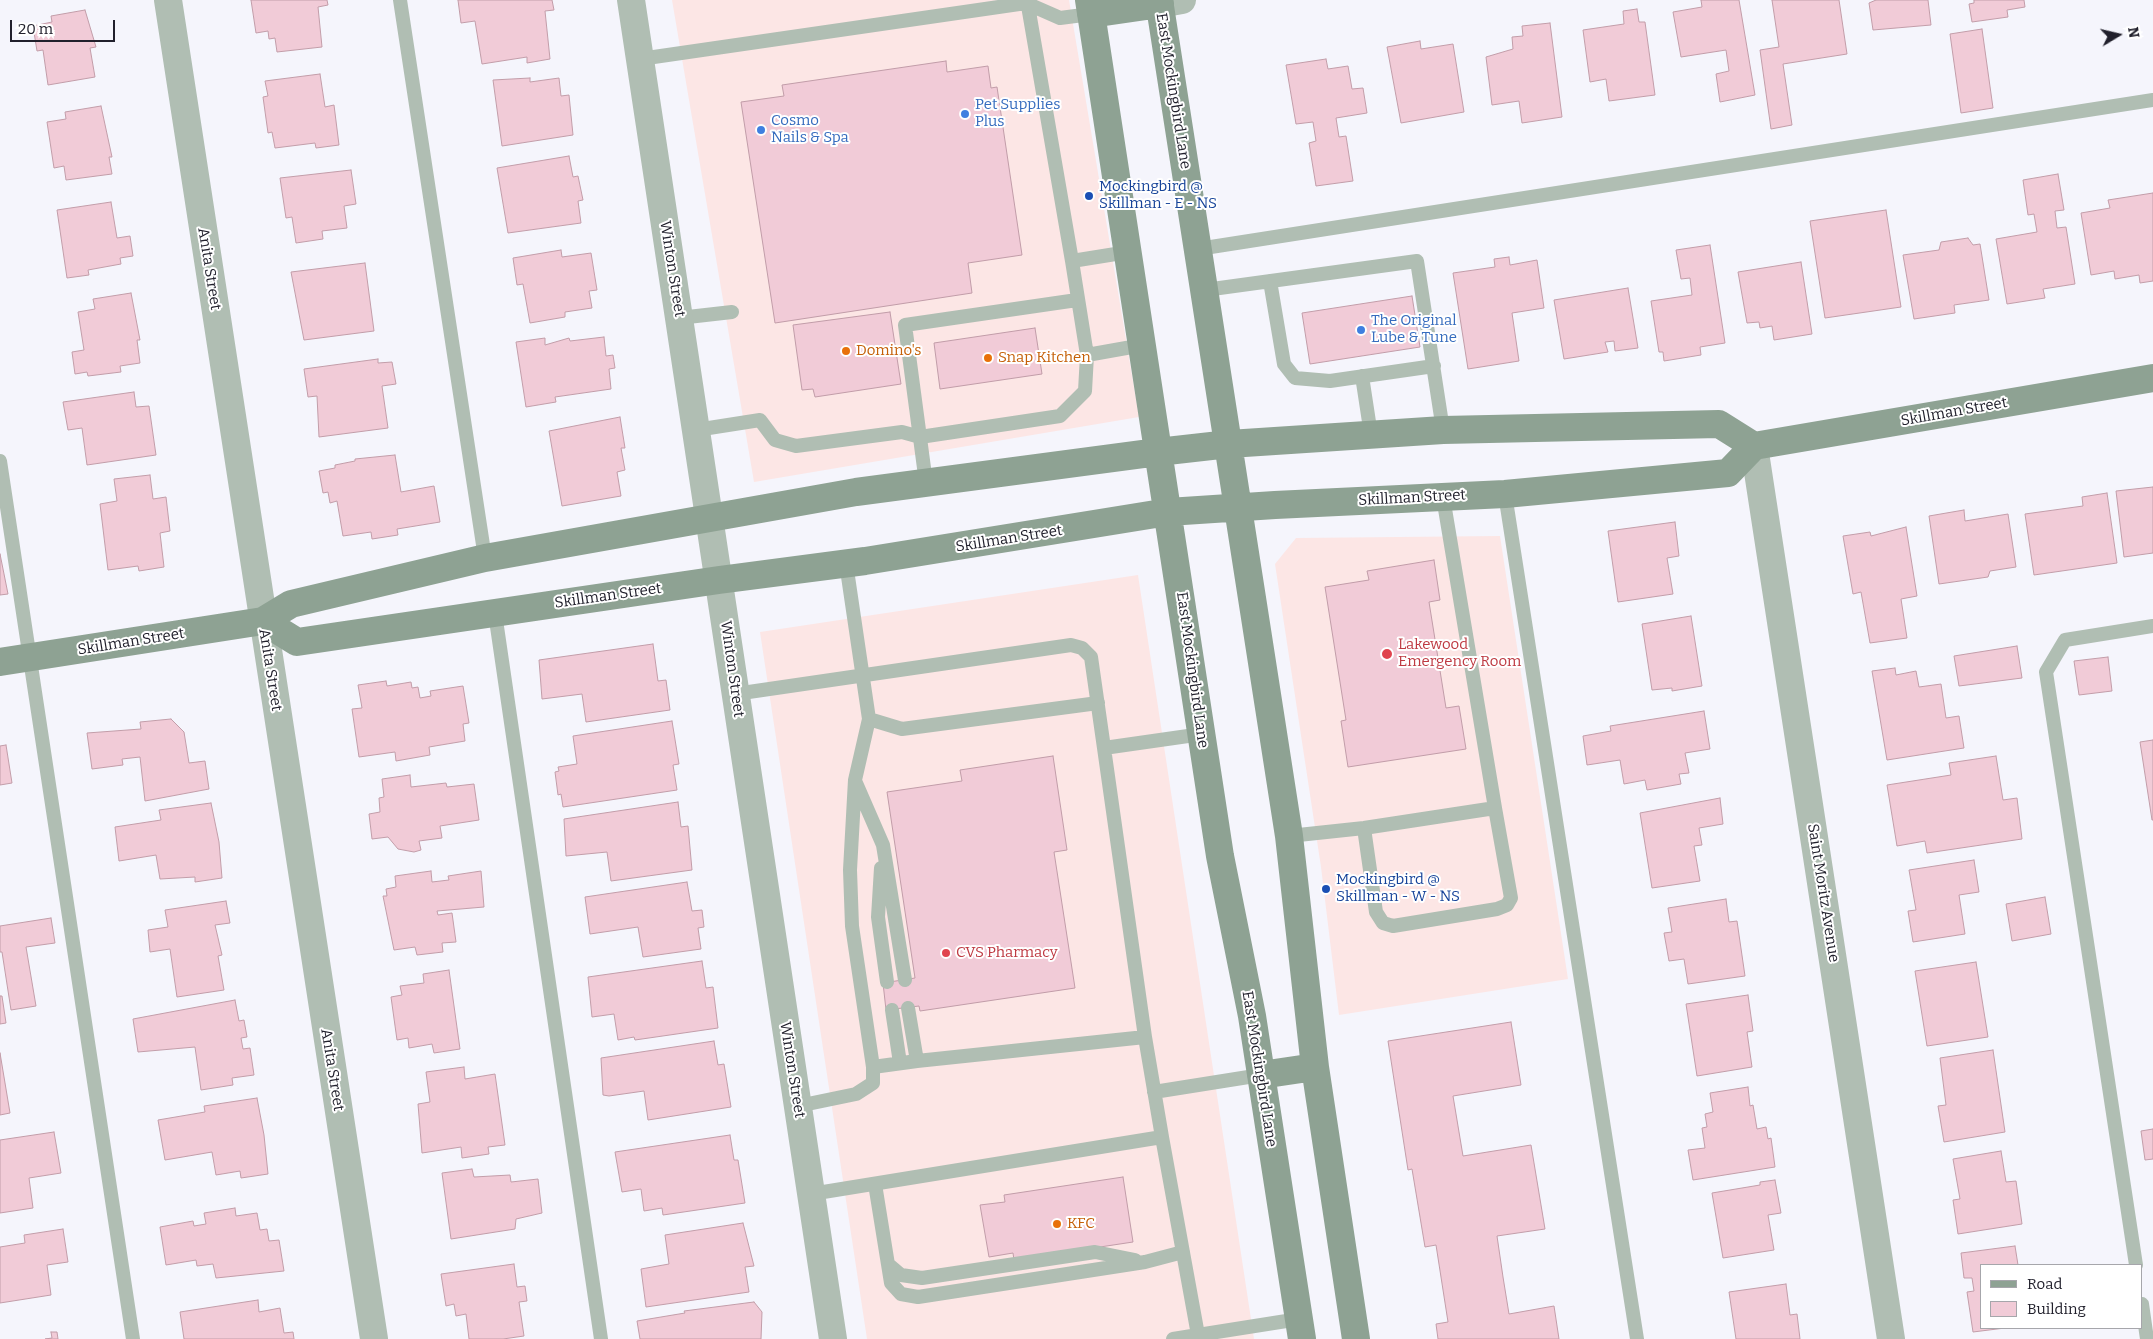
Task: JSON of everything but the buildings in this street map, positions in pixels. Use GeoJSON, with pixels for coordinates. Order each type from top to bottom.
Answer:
{"type":"FeatureCollection","features":[{"type":"Feature","properties":{"kind":"main road"},"geometry":{"type":"LineString","coordinates":[[1090,7],[1167,1]]}},
{"type":"Feature","properties":{"kind":"main road","name":"East Mockingbird Lane"},"geometry":{"type":"LineString","coordinates":[[1167,1],[1198,249],[1240,508],[1289,836],[1315,1067],[1356,1339]]}},
{"type":"Feature","properties":{"kind":"main road","name":"East Mockingbird Lane"},"geometry":{"type":"LineString","coordinates":[[1090,7],[1220,856],[1252,1016],[1301,1329]]}},
{"type":"Feature","properties":{"kind":"main road","name":"Skillman Street"},"geometry":{"type":"LineString","coordinates":[[263,621],[297,642],[846,563],[1168,512],[1505,494],[1728,473],[1754,446],[2153,378]]}},
{"type":"Feature","properties":{"kind":"main road","name":"Skillman Street"},"geometry":{"type":"LineString","coordinates":[[0,662],[263,621],[291,604],[485,558],[856,492],[1158,452],[1229,444],[1443,430],[1719,424],[1754,446]]}},
{"type":"Feature","properties":{"kind":"main road"},"geometry":{"type":"LineString","coordinates":[[1261,1075],[1315,1067]]}},
{"type":"Feature","properties":{"kind":"street","name":"Anita Street"},"geometry":{"type":"LineString","coordinates":[[168,0],[374,1339]]}},
{"type":"Feature","properties":{"kind":"street","name":"Winton Street"},"geometry":{"type":"LineString","coordinates":[[631,0],[833,1339]]}},
{"type":"Feature","properties":{"kind":"street","name":"Saint Moritz Avenue"},"geometry":{"type":"LineString","coordinates":[[1754,446],[1891,1339]]}},
{"type":"Feature","properties":{"kind":"lane"},"geometry":{"type":"LineString","coordinates":[[400,0],[485,558]]}},
{"type":"Feature","properties":{"kind":"lane"},"geometry":{"type":"LineString","coordinates":[[640,59],[1027,2],[1060,18],[1090,7]]}},
{"type":"Feature","properties":{"kind":"lane"},"geometry":{"type":"LineString","coordinates":[[696,430],[760,420],[775,440],[796,446],[902,432],[920,437],[1060,416],[1085,391],[1087,355],[1027,2]]}},
{"type":"Feature","properties":{"kind":"lane"},"geometry":{"type":"LineString","coordinates":[[1198,249],[2153,100]]}},
{"type":"Feature","properties":{"kind":"lane"},"geometry":{"type":"LineString","coordinates":[[1072,261],[1128,252]]}},
{"type":"Feature","properties":{"kind":"lane"},"geometry":{"type":"LineString","coordinates":[[1205,290],[1417,261],[1443,430]]}},
{"type":"Feature","properties":{"kind":"lane"},"geometry":{"type":"LineString","coordinates":[[1270,281],[1284,364],[1295,378],[1330,381],[1434,366]]}},
{"type":"Feature","properties":{"kind":"lane"},"geometry":{"type":"LineString","coordinates":[[926,483],[905,325],[1077,300]]}},
{"type":"Feature","properties":{"kind":"lane"},"geometry":{"type":"LineString","coordinates":[[679,318],[732,312]]}},
{"type":"Feature","properties":{"kind":"lane"},"geometry":{"type":"LineString","coordinates":[[1087,355],[1143,345]]}},
{"type":"Feature","properties":{"kind":"lane"},"geometry":{"type":"LineString","coordinates":[[1362,376],[1371,435]]}},
{"type":"Feature","properties":{"kind":"lane"},"geometry":{"type":"LineString","coordinates":[[0,462],[133,1339]]}},
{"type":"Feature","properties":{"kind":"lane"},"geometry":{"type":"LineString","coordinates":[[1505,494],[1637,1339]]}},
{"type":"Feature","properties":{"kind":"lane"},"geometry":{"type":"LineString","coordinates":[[1364,828],[1376,912],[1383,923],[1393,926],[1497,909],[1507,905],[1511,898],[1443,497]]}},
{"type":"Feature","properties":{"kind":"lane"},"geometry":{"type":"LineString","coordinates":[[798,1106],[856,1094],[873,1084],[873,1067],[852,926],[850,870],[855,780],[869,719],[846,563]]}},
{"type":"Feature","properties":{"kind":"lane"},"geometry":{"type":"LineString","coordinates":[[495,613],[601,1339]]}},
{"type":"Feature","properties":{"kind":"lane"},"geometry":{"type":"LineString","coordinates":[[2136,1264],[2046,672],[2065,640],[2153,626]]}},
{"type":"Feature","properties":{"kind":"lane"},"geometry":{"type":"LineString","coordinates":[[735,694],[1071,645],[1082,648],[1092,657],[1145,1037],[1198,1337]]}},
{"type":"Feature","properties":{"kind":"lane"},"geometry":{"type":"LineString","coordinates":[[869,719],[902,730],[1098,703]]}},
{"type":"Feature","properties":{"kind":"lane"},"geometry":{"type":"LineString","coordinates":[[1104,748],[1202,734]]}},
{"type":"Feature","properties":{"kind":"lane"},"geometry":{"type":"LineString","coordinates":[[855,780],[883,845],[905,980]]}},
{"type":"Feature","properties":{"kind":"lane"},"geometry":{"type":"LineString","coordinates":[[1289,836],[1364,828],[1495,808]]}},
{"type":"Feature","properties":{"kind":"lane"},"geometry":{"type":"LineString","coordinates":[[883,845],[878,917],[887,982]]}},
{"type":"Feature","properties":{"kind":"lane"},"geometry":{"type":"LineString","coordinates":[[908,1008],[917,1060]]}},
{"type":"Feature","properties":{"kind":"lane"},"geometry":{"type":"LineString","coordinates":[[892,1010],[900,1063]]}},
{"type":"Feature","properties":{"kind":"lane"},"geometry":{"type":"LineString","coordinates":[[873,1067],[917,1060],[1145,1037]]}},
{"type":"Feature","properties":{"kind":"lane"},"geometry":{"type":"LineString","coordinates":[[1154,1092],[1261,1075]]}},
{"type":"Feature","properties":{"kind":"lane"},"geometry":{"type":"LineString","coordinates":[[811,1194],[1162,1137]]}},
{"type":"Feature","properties":{"kind":"lane"},"geometry":{"type":"LineString","coordinates":[[875,1184],[891,1284],[901,1294],[918,1297],[1145,1262],[1183,1252]]}},
{"type":"Feature","properties":{"kind":"lane"},"geometry":{"type":"LineString","coordinates":[[888,1264],[901,1275],[922,1278],[1095,1252],[1145,1262]]}},
{"type":"Feature","properties":{"kind":"lane"},"geometry":{"type":"LineString","coordinates":[[2143,1311],[2147,1339]]}},
{"type":"Feature","properties":{"kind":"lane"},"geometry":{"type":"LineString","coordinates":[[1172,1339],[1301,1329]]}},
{"type":"Feature","properties":{"kind":"shaded area"},"geometry":{"type":"Polygon","coordinates":[[[672,0],[1069,0],[1139,417],[754,482],[672,0]]]}},
{"type":"Feature","properties":{"kind":"shaded area"},"geometry":{"type":"Polygon","coordinates":[[[1500,536],[1568,979],[1339,1015],[1321,867],[1275,564],[1296,538],[1500,536]]]}},
{"type":"Feature","properties":{"kind":"shaded area"},"geometry":{"type":"Polygon","coordinates":[[[1138,575],[1254,1339],[867,1339],[760,632],[1138,575]]]}},
{"type":"Feature","properties":{"kind":"place","name":"Pet Supplies Plus"},"geometry":{"type":"Point","coordinates":[965,114]}},
{"type":"Feature","properties":{"kind":"place","name":"Cosmo Nails & Spa"},"geometry":{"type":"Point","coordinates":[761,130]}},
{"type":"Feature","properties":{"kind":"place","name":"Mockingbird @ Skillman - E - NS"},"geometry":{"type":"Point","coordinates":[1089,196]}},
{"type":"Feature","properties":{"kind":"place","name":"The Original Lube & Tune"},"geometry":{"type":"Point","coordinates":[1361,330]}},
{"type":"Feature","properties":{"kind":"place","name":"Domino's"},"geometry":{"type":"Point","coordinates":[846,351]}},
{"type":"Feature","properties":{"kind":"place","name":"Snap Kitchen"},"geometry":{"type":"Point","coordinates":[988,358]}},
{"type":"Feature","properties":{"kind":"place","name":"Lakewood Emergency Room"},"geometry":{"type":"Point","coordinates":[1387,654]}},
{"type":"Feature","properties":{"kind":"place","name":"Mockingbird @ Skillman - W - NS"},"geometry":{"type":"Point","coordinates":[1326,889]}},
{"type":"Feature","properties":{"kind":"place","name":"CVS Pharmacy"},"geometry":{"type":"Point","coordinates":[946,953]}},
{"type":"Feature","properties":{"kind":"place","name":"KFC"},"geometry":{"type":"Point","coordinates":[1057,1224]}}]}
